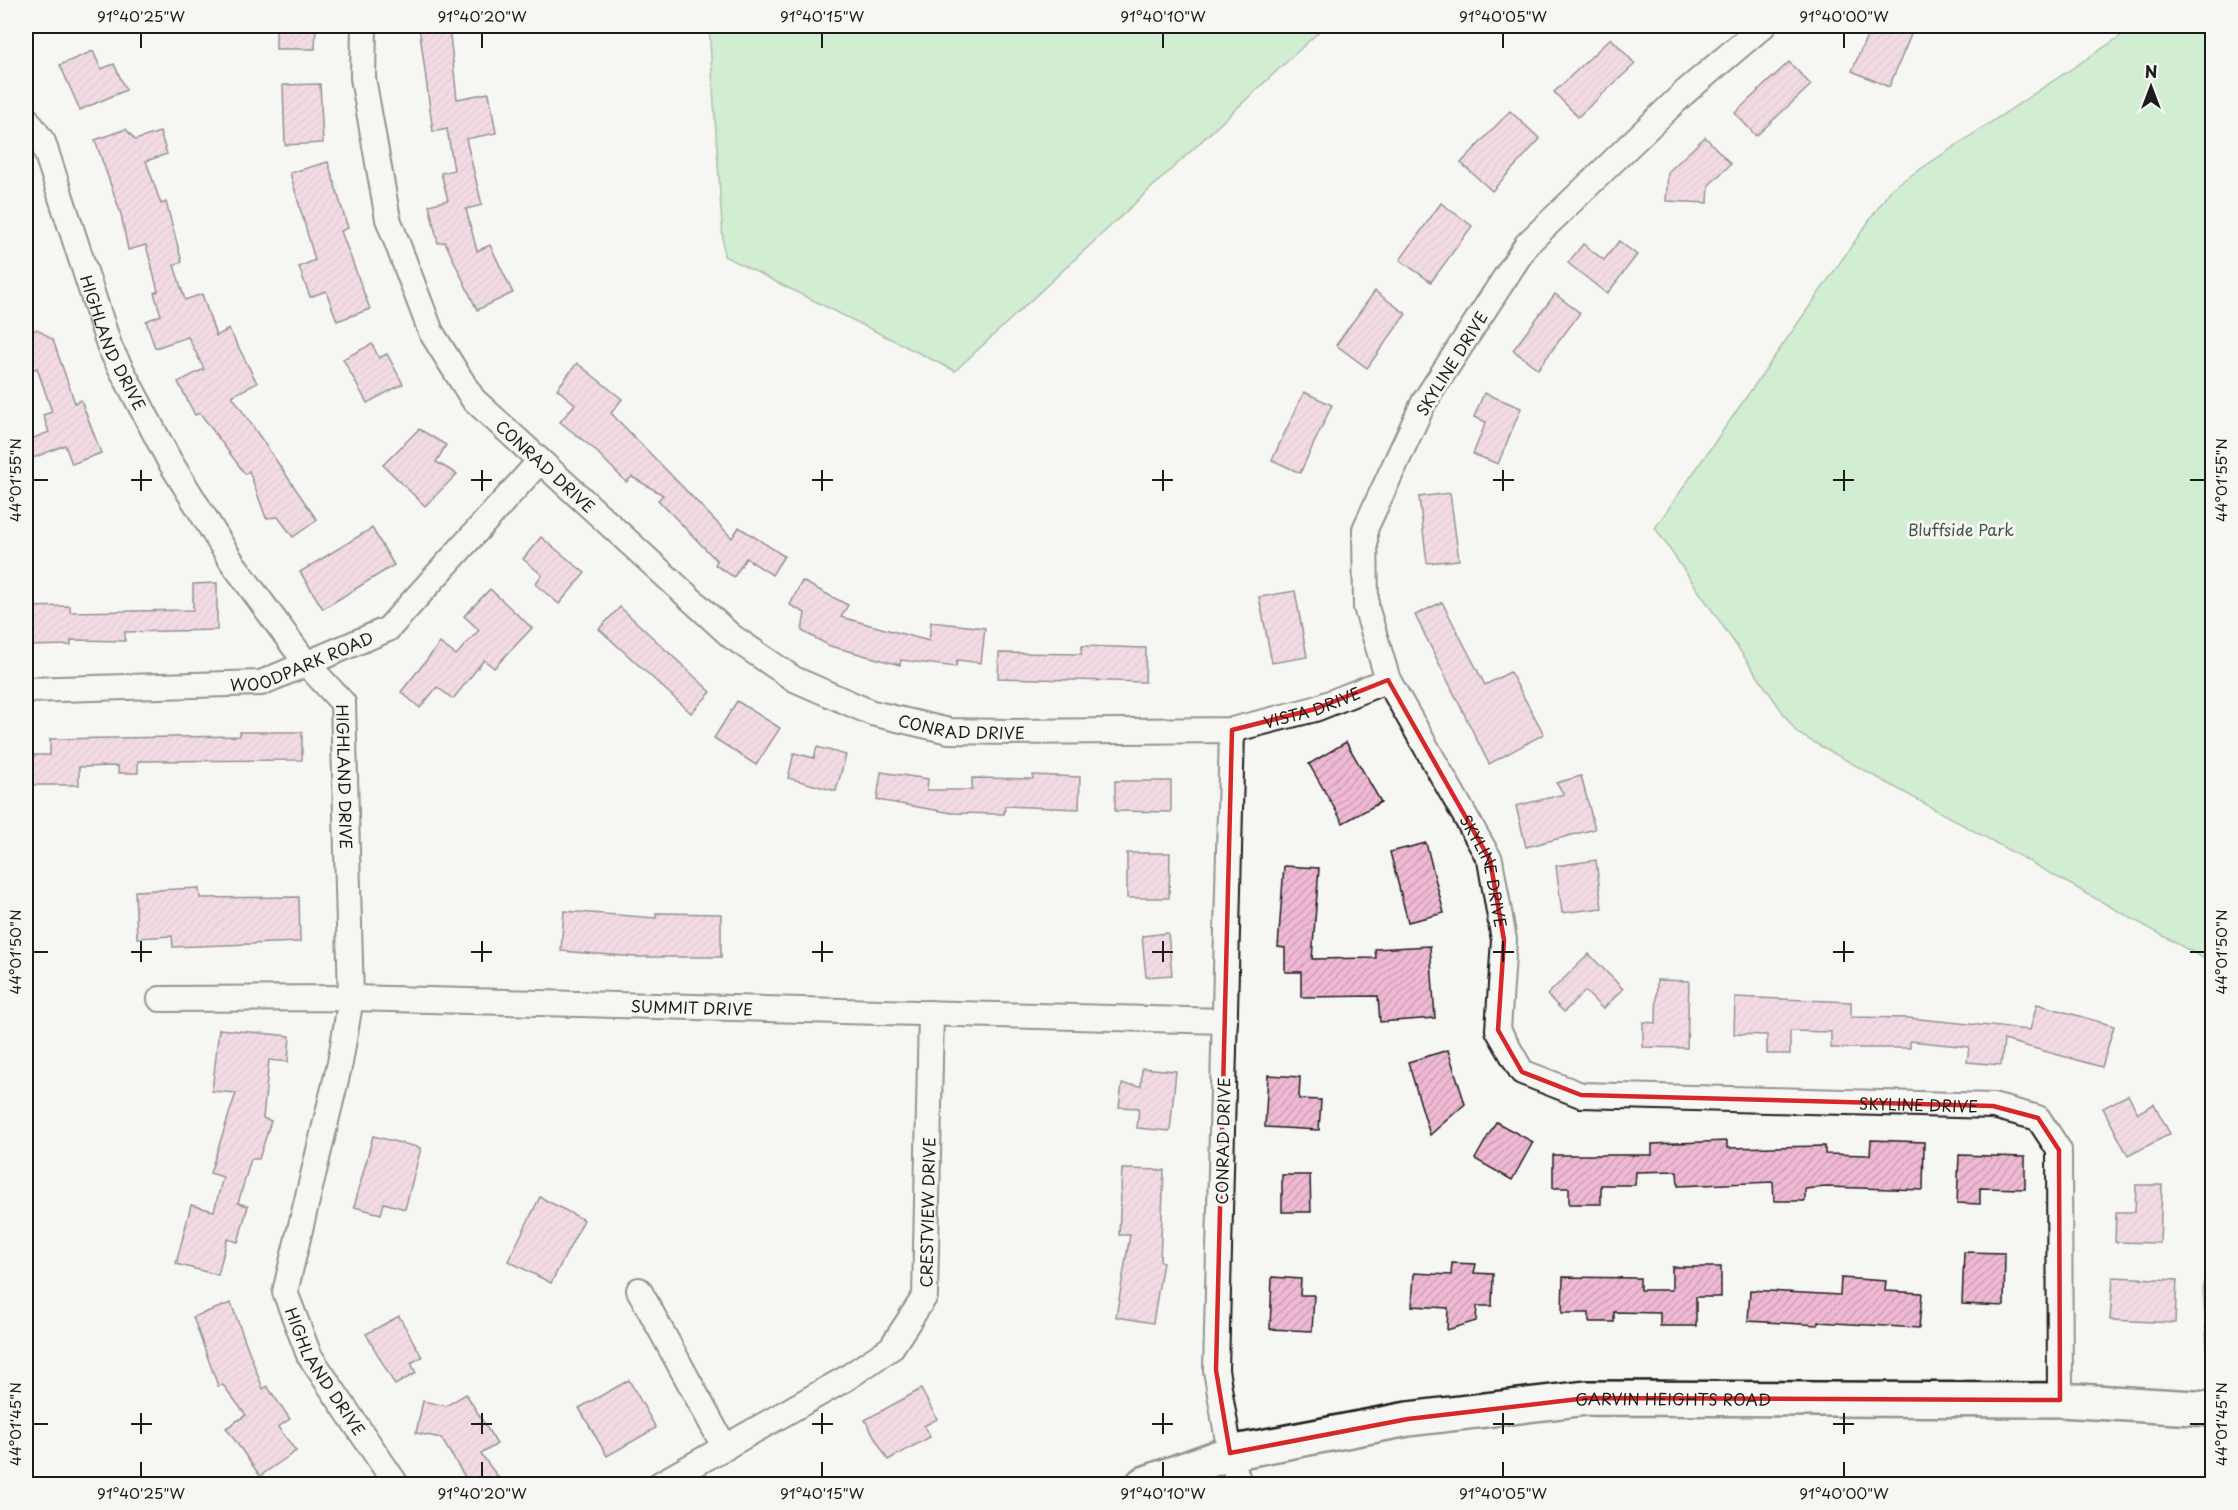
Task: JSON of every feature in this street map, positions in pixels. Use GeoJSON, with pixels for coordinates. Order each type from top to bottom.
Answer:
{"type":"FeatureCollection","features":[{"type":"Feature","properties":{"kind":"main road","name":"GARVIN HEIGHTS ROAD"},"geometry":{"type":"LineString","coordinates":[[1143,1485],[1230,1453],[1408,1419],[1587,1398],[2060,1400],[2212,1409]]}},
{"type":"Feature","properties":{"kind":"street","name":"CONRAD DRIVE"},"geometry":{"type":"LineString","coordinates":[[364,26],[363,78],[388,219],[431,332],[473,399],[731,636],[794,679],[872,713],[949,731],[1232,730],[1216,1370],[1230,1453],[1239,1485]]}},
{"type":"Feature","properties":{"kind":"street","name":"SKYLINE DRIVE"},"geometry":{"type":"LineString","coordinates":[[1763,26],[1684,93],[1527,244],[1424,402],[1365,529],[1366,607],[1388,680],[1490,860],[1504,940],[1498,1030],[1522,1072],[1581,1095],[1993,1106],[2038,1118],[2059,1150],[2060,1400]]}},
{"type":"Feature","properties":{"kind":"street","name":"HIGHLAND DRIVE"},"geometry":{"type":"LineString","coordinates":[[26,118],[43,142],[110,348],[169,459],[232,562],[306,663],[343,704],[351,998],[340,1063],[285,1292],[309,1355],[396,1485]]}},
{"type":"Feature","properties":{"kind":"street","name":"WOODPARK ROAD"},"geometry":{"type":"LineString","coordinates":[[26,690],[261,683],[388,629],[539,462]]}},
{"type":"Feature","properties":{"kind":"street","name":"VISTA DRIVE"},"geometry":{"type":"LineString","coordinates":[[1232,730],[1315,709],[1388,680]]}},
{"type":"Feature","properties":{"kind":"street","name":"SUMMIT DRIVE"},"geometry":{"type":"LineString","coordinates":[[160,999],[351,998],[1225,1021]]}},
{"type":"Feature","properties":{"kind":"street","name":"CRESTVIEW DRIVE"},"geometry":{"type":"LineString","coordinates":[[660,1485],[845,1379],[891,1348],[925,1296],[931,1013]]}},
{"type":"Feature","properties":{"kind":"street"},"geometry":{"type":"LineString","coordinates":[[639,1290],[725,1448]]}},
{"type":"Feature","properties":{"kind":"highlighted area"},"geometry":{"type":"Polygon","coordinates":[[[1388,680],[1490,860],[1504,940],[1498,1030],[1522,1072],[1581,1095],[1993,1106],[2038,1118],[2059,1150],[2060,1400],[1587,1398],[1408,1419],[1230,1453],[1216,1370],[1232,730],[1315,709],[1388,680]]]}},
{"type":"Feature","properties":{"kind":"green space"},"geometry":{"type":"Polygon","coordinates":[[[709,26],[1325,26],[955,371],[724,256],[709,26]]]}},
{"type":"Feature","properties":{"kind":"green space","name":"Bluffside Park"},"geometry":{"type":"Polygon","coordinates":[[[2136,26],[2212,26],[2212,963],[1797,733],[1655,528],[1892,188],[2136,26]]]}},
{"type":"Feature","properties":{"kind":"green space"},"geometry":{"type":"Polygon","coordinates":[[[2212,1206],[2212,1355],[2207,1351],[2203,1290],[2212,1206]]]}},
{"type":"Feature","properties":{"kind":"building"},"geometry":{"type":"Polygon","coordinates":[[[276,26],[316,26],[315,49],[276,49],[276,26]]]}},
{"type":"Feature","properties":{"kind":"building"},"geometry":{"type":"Polygon","coordinates":[[[419,26],[449,26],[457,99],[489,93],[496,133],[466,139],[482,205],[466,209],[477,251],[490,245],[513,293],[477,310],[445,242],[438,243],[429,205],[448,200],[441,173],[454,170],[447,129],[433,132],[419,26]]]}},
{"type":"Feature","properties":{"kind":"building"},"geometry":{"type":"Polygon","coordinates":[[[1871,26],[1902,26],[1913,30],[1889,87],[1852,71],[1871,26]]]}},
{"type":"Feature","properties":{"kind":"building"},"geometry":{"type":"Polygon","coordinates":[[[1611,38],[1635,64],[1578,117],[1554,92],[1611,38]]]}},
{"type":"Feature","properties":{"kind":"building"},"geometry":{"type":"Polygon","coordinates":[[[93,51],[101,69],[114,64],[126,90],[80,110],[60,65],[93,51]]]}},
{"type":"Feature","properties":{"kind":"building"},"geometry":{"type":"Polygon","coordinates":[[[1789,62],[1811,85],[1756,136],[1735,113],[1789,62]]]}},
{"type":"Feature","properties":{"kind":"building"},"geometry":{"type":"Polygon","coordinates":[[[320,84],[323,143],[285,145],[283,85],[320,84]]]}},
{"type":"Feature","properties":{"kind":"building"},"geometry":{"type":"Polygon","coordinates":[[[1510,111],[1540,139],[1492,191],[1461,163],[1510,111]]]}},
{"type":"Feature","properties":{"kind":"building"},"geometry":{"type":"Polygon","coordinates":[[[126,129],[135,140],[160,132],[167,154],[146,161],[161,204],[166,202],[182,262],[174,265],[185,300],[202,294],[216,336],[229,329],[257,383],[232,396],[317,520],[293,537],[278,517],[266,518],[249,471],[245,474],[200,413],[195,415],[178,382],[204,369],[188,337],[155,348],[146,321],[161,315],[154,293],[158,291],[146,245],[128,250],[121,214],[95,140],[126,129]]]}},
{"type":"Feature","properties":{"kind":"building"},"geometry":{"type":"Polygon","coordinates":[[[1705,137],[1731,164],[1709,185],[1708,203],[1666,201],[1668,172],[1705,137]]]}},
{"type":"Feature","properties":{"kind":"building"},"geometry":{"type":"Polygon","coordinates":[[[328,162],[348,228],[341,231],[370,309],[337,321],[326,291],[310,297],[299,267],[315,260],[290,173],[328,162]]]}},
{"type":"Feature","properties":{"kind":"building"},"geometry":{"type":"Polygon","coordinates":[[[1441,203],[1472,226],[1431,282],[1400,260],[1441,203]]]}},
{"type":"Feature","properties":{"kind":"building"},"geometry":{"type":"Polygon","coordinates":[[[1619,241],[1637,255],[1607,294],[1568,263],[1583,244],[1604,260],[1619,241]]]}},
{"type":"Feature","properties":{"kind":"building"},"geometry":{"type":"Polygon","coordinates":[[[1375,291],[1406,314],[1367,368],[1336,345],[1375,291]]]}},
{"type":"Feature","properties":{"kind":"building"},"geometry":{"type":"Polygon","coordinates":[[[1555,294],[1580,313],[1538,369],[1513,350],[1555,294]]]}},
{"type":"Feature","properties":{"kind":"building"},"geometry":{"type":"Polygon","coordinates":[[[37,329],[53,340],[75,403],[81,400],[101,453],[72,464],[65,445],[26,461],[26,441],[49,432],[43,415],[52,412],[37,368],[26,372],[26,334],[37,329]]]}},
{"type":"Feature","properties":{"kind":"building"},"geometry":{"type":"Polygon","coordinates":[[[372,344],[379,358],[387,354],[403,384],[367,403],[343,359],[372,344]]]}},
{"type":"Feature","properties":{"kind":"building"},"geometry":{"type":"Polygon","coordinates":[[[577,363],[622,399],[611,413],[732,538],[739,527],[784,556],[772,575],[746,558],[734,577],[715,565],[717,561],[658,500],[663,495],[632,477],[626,482],[594,449],[560,422],[575,404],[557,389],[577,363]]]}},
{"type":"Feature","properties":{"kind":"building"},"geometry":{"type":"Polygon","coordinates":[[[1304,392],[1332,405],[1300,473],[1272,460],[1304,392]]]}},
{"type":"Feature","properties":{"kind":"building"},"geometry":{"type":"Polygon","coordinates":[[[1484,393],[1521,408],[1498,464],[1473,454],[1486,422],[1474,417],[1484,393]]]}},
{"type":"Feature","properties":{"kind":"building"},"geometry":{"type":"Polygon","coordinates":[[[419,429],[446,445],[436,462],[457,474],[425,506],[383,465],[419,429]]]}},
{"type":"Feature","properties":{"kind":"building"},"geometry":{"type":"Polygon","coordinates":[[[1450,493],[1459,560],[1427,563],[1419,497],[1450,493]]]}},
{"type":"Feature","properties":{"kind":"building"},"geometry":{"type":"Polygon","coordinates":[[[372,528],[394,565],[323,609],[300,572],[372,528]]]}},
{"type":"Feature","properties":{"kind":"building"},"geometry":{"type":"Polygon","coordinates":[[[541,537],[585,573],[559,604],[535,584],[542,575],[523,559],[541,537]]]}},
{"type":"Feature","properties":{"kind":"building"},"geometry":{"type":"Polygon","coordinates":[[[802,581],[848,605],[841,617],[929,641],[931,622],[985,628],[981,663],[957,660],[956,667],[901,660],[900,665],[830,646],[802,631],[805,613],[790,605],[802,581]]]}},
{"type":"Feature","properties":{"kind":"building"},"geometry":{"type":"Polygon","coordinates":[[[217,583],[217,630],[125,632],[125,641],[71,640],[71,645],[26,646],[26,607],[70,606],[70,612],[193,610],[193,584],[217,583]]]}},
{"type":"Feature","properties":{"kind":"building"},"geometry":{"type":"Polygon","coordinates":[[[490,589],[532,628],[494,668],[484,660],[453,699],[437,687],[420,708],[401,692],[440,643],[456,655],[479,630],[464,616],[490,589]]]}},
{"type":"Feature","properties":{"kind":"building"},"geometry":{"type":"Polygon","coordinates":[[[1295,591],[1307,657],[1272,663],[1259,597],[1295,591]]]}},
{"type":"Feature","properties":{"kind":"building"},"geometry":{"type":"Polygon","coordinates":[[[1442,602],[1485,685],[1510,672],[1544,734],[1489,764],[1415,615],[1442,602]]]}},
{"type":"Feature","properties":{"kind":"building"},"geometry":{"type":"Polygon","coordinates":[[[620,607],[711,692],[691,713],[599,629],[620,607]]]}},
{"type":"Feature","properties":{"kind":"building"},"geometry":{"type":"Polygon","coordinates":[[[1082,646],[1146,648],[1145,682],[998,678],[999,653],[1081,654],[1082,646]]]}},
{"type":"Feature","properties":{"kind":"building"},"geometry":{"type":"Polygon","coordinates":[[[737,701],[780,728],[756,765],[714,738],[737,701]]]}},
{"type":"Feature","properties":{"kind":"building"},"geometry":{"type":"Polygon","coordinates":[[[240,732],[302,732],[302,760],[138,761],[138,773],[118,773],[118,766],[79,767],[79,785],[29,785],[29,755],[50,755],[50,739],[240,736],[240,732]]]}},
{"type":"Feature","properties":{"kind":"building"},"geometry":{"type":"Polygon","coordinates":[[[1346,742],[1381,802],[1343,823],[1309,764],[1346,742]]]}},
{"type":"Feature","properties":{"kind":"building"},"geometry":{"type":"Polygon","coordinates":[[[817,747],[846,755],[836,791],[788,778],[794,753],[814,758],[817,747]]]}},
{"type":"Feature","properties":{"kind":"building"},"geometry":{"type":"Polygon","coordinates":[[[881,772],[928,779],[927,790],[972,790],[972,778],[1033,779],[1033,775],[1080,777],[1079,809],[1005,806],[1004,814],[952,813],[877,800],[881,772]]]}},
{"type":"Feature","properties":{"kind":"building"},"geometry":{"type":"Polygon","coordinates":[[[1581,776],[1595,829],[1526,847],[1516,806],[1564,794],[1556,783],[1581,776]]]}},
{"type":"Feature","properties":{"kind":"building"},"geometry":{"type":"Polygon","coordinates":[[[1115,781],[1171,781],[1171,812],[1115,811],[1115,781]]]}},
{"type":"Feature","properties":{"kind":"building"},"geometry":{"type":"Polygon","coordinates":[[[1426,843],[1444,913],[1408,922],[1390,852],[1426,843]]]}},
{"type":"Feature","properties":{"kind":"building"},"geometry":{"type":"Polygon","coordinates":[[[1127,853],[1170,853],[1169,898],[1127,898],[1127,853]]]}},
{"type":"Feature","properties":{"kind":"building"},"geometry":{"type":"Polygon","coordinates":[[[1596,860],[1602,908],[1562,913],[1556,866],[1596,860]]]}},
{"type":"Feature","properties":{"kind":"building"},"geometry":{"type":"Polygon","coordinates":[[[1284,866],[1319,868],[1312,959],[1376,958],[1375,949],[1430,946],[1435,1018],[1380,1022],[1378,996],[1301,997],[1301,972],[1285,972],[1285,948],[1278,947],[1284,866]]]}},
{"type":"Feature","properties":{"kind":"building"},"geometry":{"type":"Polygon","coordinates":[[[199,888],[200,898],[299,897],[300,942],[173,947],[172,936],[137,938],[135,891],[199,888]]]}},
{"type":"Feature","properties":{"kind":"building"},"geometry":{"type":"Polygon","coordinates":[[[564,911],[656,918],[656,913],[721,914],[721,957],[635,957],[561,951],[564,911]]]}},
{"type":"Feature","properties":{"kind":"building"},"geometry":{"type":"Polygon","coordinates":[[[1168,933],[1172,975],[1146,977],[1142,936],[1168,933]]]}},
{"type":"Feature","properties":{"kind":"building"},"geometry":{"type":"Polygon","coordinates":[[[1589,954],[1623,989],[1603,1009],[1585,991],[1564,1012],[1547,995],[1589,954]]]}},
{"type":"Feature","properties":{"kind":"building"},"geometry":{"type":"Polygon","coordinates":[[[1657,980],[1689,981],[1687,1048],[1643,1047],[1643,1022],[1656,1023],[1657,980]]]}},
{"type":"Feature","properties":{"kind":"building"},"geometry":{"type":"Polygon","coordinates":[[[1735,997],[1851,1002],[1851,1017],[1909,1018],[2030,1030],[2037,1004],[2114,1026],[2102,1067],[2004,1040],[2001,1065],[1967,1062],[1969,1047],[1910,1041],[1910,1048],[1831,1048],[1831,1032],[1790,1031],[1790,1054],[1767,1054],[1767,1035],[1734,1034],[1735,997]]]}},
{"type":"Feature","properties":{"kind":"building"},"geometry":{"type":"Polygon","coordinates":[[[219,1029],[290,1036],[288,1062],[269,1060],[263,1118],[271,1121],[259,1159],[251,1159],[238,1203],[248,1206],[238,1242],[227,1239],[218,1275],[176,1264],[191,1205],[214,1211],[223,1177],[210,1173],[236,1093],[212,1091],[219,1029]]]}},
{"type":"Feature","properties":{"kind":"building"},"geometry":{"type":"Polygon","coordinates":[[[1448,1050],[1465,1104],[1430,1135],[1408,1062],[1448,1050]]]}},
{"type":"Feature","properties":{"kind":"building"},"geometry":{"type":"Polygon","coordinates":[[[1142,1068],[1176,1071],[1170,1131],[1137,1128],[1139,1108],[1119,1107],[1122,1084],[1141,1086],[1142,1068]]]}},
{"type":"Feature","properties":{"kind":"building"},"geometry":{"type":"Polygon","coordinates":[[[1268,1075],[1300,1077],[1299,1099],[1321,1100],[1319,1130],[1265,1127],[1268,1075]]]}},
{"type":"Feature","properties":{"kind":"building"},"geometry":{"type":"Polygon","coordinates":[[[2128,1095],[2138,1113],[2154,1104],[2170,1134],[2128,1156],[2103,1108],[2128,1095]]]}},
{"type":"Feature","properties":{"kind":"building"},"geometry":{"type":"Polygon","coordinates":[[[1496,1122],[1533,1142],[1512,1180],[1475,1159],[1496,1122]]]}},
{"type":"Feature","properties":{"kind":"building"},"geometry":{"type":"Polygon","coordinates":[[[373,1136],[421,1148],[405,1209],[384,1203],[381,1214],[354,1207],[373,1136]]]}},
{"type":"Feature","properties":{"kind":"building"},"geometry":{"type":"Polygon","coordinates":[[[1871,1140],[1924,1142],[1923,1190],[1826,1187],[1805,1189],[1805,1201],[1774,1201],[1773,1182],[1678,1186],[1677,1171],[1636,1172],[1635,1185],[1601,1185],[1601,1204],[1569,1204],[1569,1188],[1553,1188],[1553,1155],[1652,1155],[1652,1144],[1727,1141],[1727,1148],[1825,1146],[1825,1154],[1870,1155],[1871,1140]]]}},
{"type":"Feature","properties":{"kind":"building"},"geometry":{"type":"Polygon","coordinates":[[[1959,1155],[2025,1157],[2025,1189],[1980,1188],[1980,1204],[1957,1203],[1959,1155]]]}},
{"type":"Feature","properties":{"kind":"building"},"geometry":{"type":"Polygon","coordinates":[[[1122,1169],[1164,1170],[1160,1261],[1163,1262],[1153,1323],[1116,1317],[1130,1235],[1119,1235],[1122,1169]]]}},
{"type":"Feature","properties":{"kind":"building"},"geometry":{"type":"Polygon","coordinates":[[[1282,1175],[1310,1175],[1311,1212],[1282,1212],[1282,1175]]]}},
{"type":"Feature","properties":{"kind":"building"},"geometry":{"type":"Polygon","coordinates":[[[2136,1185],[2162,1185],[2160,1243],[2115,1242],[2116,1212],[2135,1212],[2136,1185]]]}},
{"type":"Feature","properties":{"kind":"building"},"geometry":{"type":"Polygon","coordinates":[[[540,1197],[584,1220],[551,1283],[508,1261],[540,1197]]]}},
{"type":"Feature","properties":{"kind":"building"},"geometry":{"type":"Polygon","coordinates":[[[1964,1252],[2005,1253],[2004,1306],[1962,1304],[1964,1252]]]}},
{"type":"Feature","properties":{"kind":"building"},"geometry":{"type":"Polygon","coordinates":[[[1452,1263],[1476,1264],[1474,1273],[1493,1274],[1492,1306],[1477,1306],[1476,1321],[1447,1330],[1448,1308],[1412,1306],[1414,1273],[1451,1275],[1452,1263]]]}},
{"type":"Feature","properties":{"kind":"building"},"geometry":{"type":"Polygon","coordinates":[[[1672,1267],[1721,1267],[1721,1297],[1696,1297],[1696,1326],[1660,1326],[1660,1313],[1614,1312],[1614,1322],[1589,1322],[1589,1313],[1562,1313],[1563,1277],[1640,1278],[1640,1290],[1672,1290],[1672,1267]]]}},
{"type":"Feature","properties":{"kind":"building"},"geometry":{"type":"Polygon","coordinates":[[[1272,1277],[1301,1279],[1300,1295],[1314,1295],[1312,1331],[1270,1329],[1272,1277]]]}},
{"type":"Feature","properties":{"kind":"building"},"geometry":{"type":"Polygon","coordinates":[[[2113,1277],[2177,1280],[2175,1323],[2110,1320],[2113,1277]]]}},
{"type":"Feature","properties":{"kind":"building"},"geometry":{"type":"Polygon","coordinates":[[[1841,1278],[1886,1281],[1885,1291],[1922,1293],[1919,1328],[1818,1322],[1818,1325],[1748,1321],[1750,1290],[1840,1295],[1841,1278]]]}},
{"type":"Feature","properties":{"kind":"building"},"geometry":{"type":"Polygon","coordinates":[[[231,1303],[263,1389],[267,1386],[290,1419],[278,1427],[296,1451],[260,1476],[226,1428],[246,1415],[223,1385],[218,1386],[193,1317],[231,1303]]]}},
{"type":"Feature","properties":{"kind":"building"},"geometry":{"type":"Polygon","coordinates":[[[399,1316],[422,1357],[411,1363],[416,1373],[395,1385],[366,1334],[399,1316]]]}},
{"type":"Feature","properties":{"kind":"building"},"geometry":{"type":"Polygon","coordinates":[[[629,1380],[656,1428],[607,1456],[579,1408],[629,1380]]]}},
{"type":"Feature","properties":{"kind":"building"},"geometry":{"type":"Polygon","coordinates":[[[921,1389],[937,1419],[924,1426],[930,1437],[888,1460],[865,1420],[921,1389]]]}},
{"type":"Feature","properties":{"kind":"building"},"geometry":{"type":"Polygon","coordinates":[[[466,1394],[497,1444],[481,1454],[504,1485],[470,1485],[441,1438],[416,1433],[423,1401],[446,1406],[466,1394]]]}}]}
